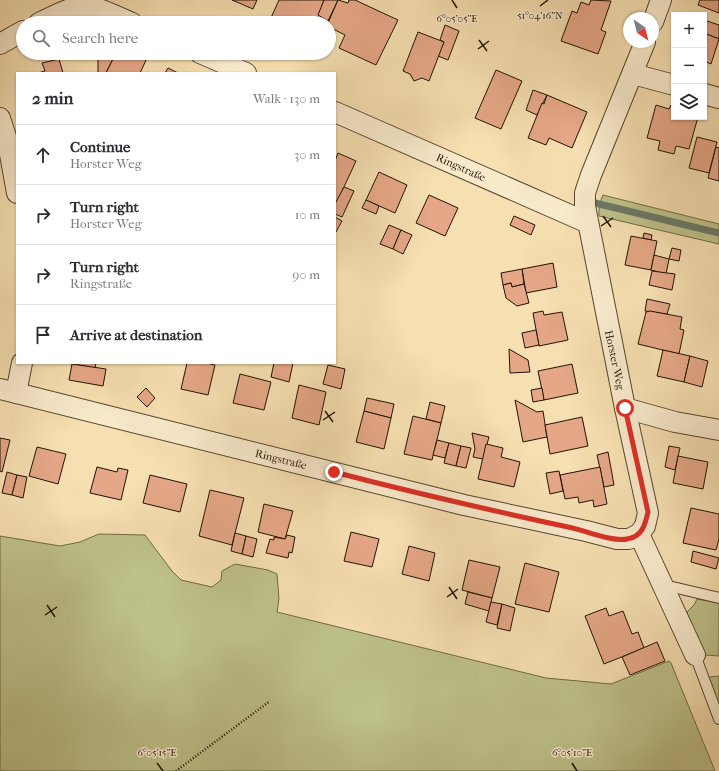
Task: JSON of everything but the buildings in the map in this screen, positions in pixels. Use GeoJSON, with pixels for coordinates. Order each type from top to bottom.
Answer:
{"type":"FeatureCollection","features":[{"type":"Feature","properties":{"kind":"street"},"geometry":{"type":"LineString","coordinates":[[657,12],[661,0]]}},
{"type":"Feature","properties":{"kind":"street"},"geometry":{"type":"LineString","coordinates":[[53,16],[69,8],[82,6],[96,7],[116,16]]}},
{"type":"Feature","properties":{"kind":"street"},"geometry":{"type":"LineString","coordinates":[[0,44],[16,35]]}},
{"type":"Feature","properties":{"kind":"street","name":"Horster Weg"},"geometry":{"type":"LineString","coordinates":[[639,534],[645,526],[648,512],[586,222],[585,193],[643,48]]}},
{"type":"Feature","properties":{"kind":"street"},"geometry":{"type":"LineString","coordinates":[[216,60],[244,72]]}},
{"type":"Feature","properties":{"kind":"street"},"geometry":{"type":"LineString","coordinates":[[633,74],[671,84]]}},
{"type":"Feature","properties":{"kind":"street"},"geometry":{"type":"LineString","coordinates":[[707,95],[719,98]]}},
{"type":"Feature","properties":{"kind":"street","name":"Ringstraße"},"geometry":{"type":"LineString","coordinates":[[336,112],[586,222]]}},
{"type":"Feature","properties":{"kind":"street"},"geometry":{"type":"LineString","coordinates":[[0,118],[8,143],[16,187]]}},
{"type":"Feature","properties":{"kind":"street","name":"Ringstraße"},"geometry":{"type":"LineString","coordinates":[[22,364],[8,391],[464,504],[617,539],[628,539],[639,534]]}},
{"type":"Feature","properties":{"kind":"street"},"geometry":{"type":"LineString","coordinates":[[625,408],[675,422],[719,430]]}},
{"type":"Feature","properties":{"kind":"street"},"geometry":{"type":"LineString","coordinates":[[639,534],[664,585],[695,655]]}},
{"type":"Feature","properties":{"kind":"lane"},"geometry":{"type":"LineString","coordinates":[[664,585],[719,598]]}},
{"type":"Feature","properties":{"kind":"lane"},"geometry":{"type":"LineString","coordinates":[[695,655],[719,719]]}},
{"type":"Feature","properties":{"kind":"path"},"geometry":{"type":"LineString","coordinates":[[176,771],[270,701]]}},
{"type":"Feature","properties":{"kind":"green space"},"geometry":{"type":"Polygon","coordinates":[[[603,195],[719,224],[719,244],[599,216],[599,205],[603,195]]]}},
{"type":"Feature","properties":{"kind":"green space"},"geometry":{"type":"Polygon","coordinates":[[[99,534],[145,535],[172,571],[181,580],[212,587],[221,580],[222,571],[235,564],[268,570],[277,574],[279,599],[277,612],[546,678],[611,684],[669,661],[715,771],[0,771],[0,536],[60,546],[80,542],[99,534]]]}},
{"type":"Feature","properties":{"kind":"green space"},"geometry":{"type":"Polygon","coordinates":[[[697,599],[719,603],[719,656],[705,655],[693,641],[689,631],[687,612],[694,605],[697,599]]]}},
{"type":"Feature","properties":{"kind":"green space"},"geometry":{"type":"Polygon","coordinates":[[[719,676],[719,710],[707,681],[710,677],[719,676]]]}},
{"type":"Feature","properties":{"kind":"waterway"},"geometry":{"type":"LineString","coordinates":[[591,202],[719,233]]}},
{"type":"Feature","properties":{"kind":"route"},"geometry":{"type":"LineString","coordinates":[[334,472],[617,539],[628,539],[639,534],[645,526],[648,512],[625,408]]}}]}
